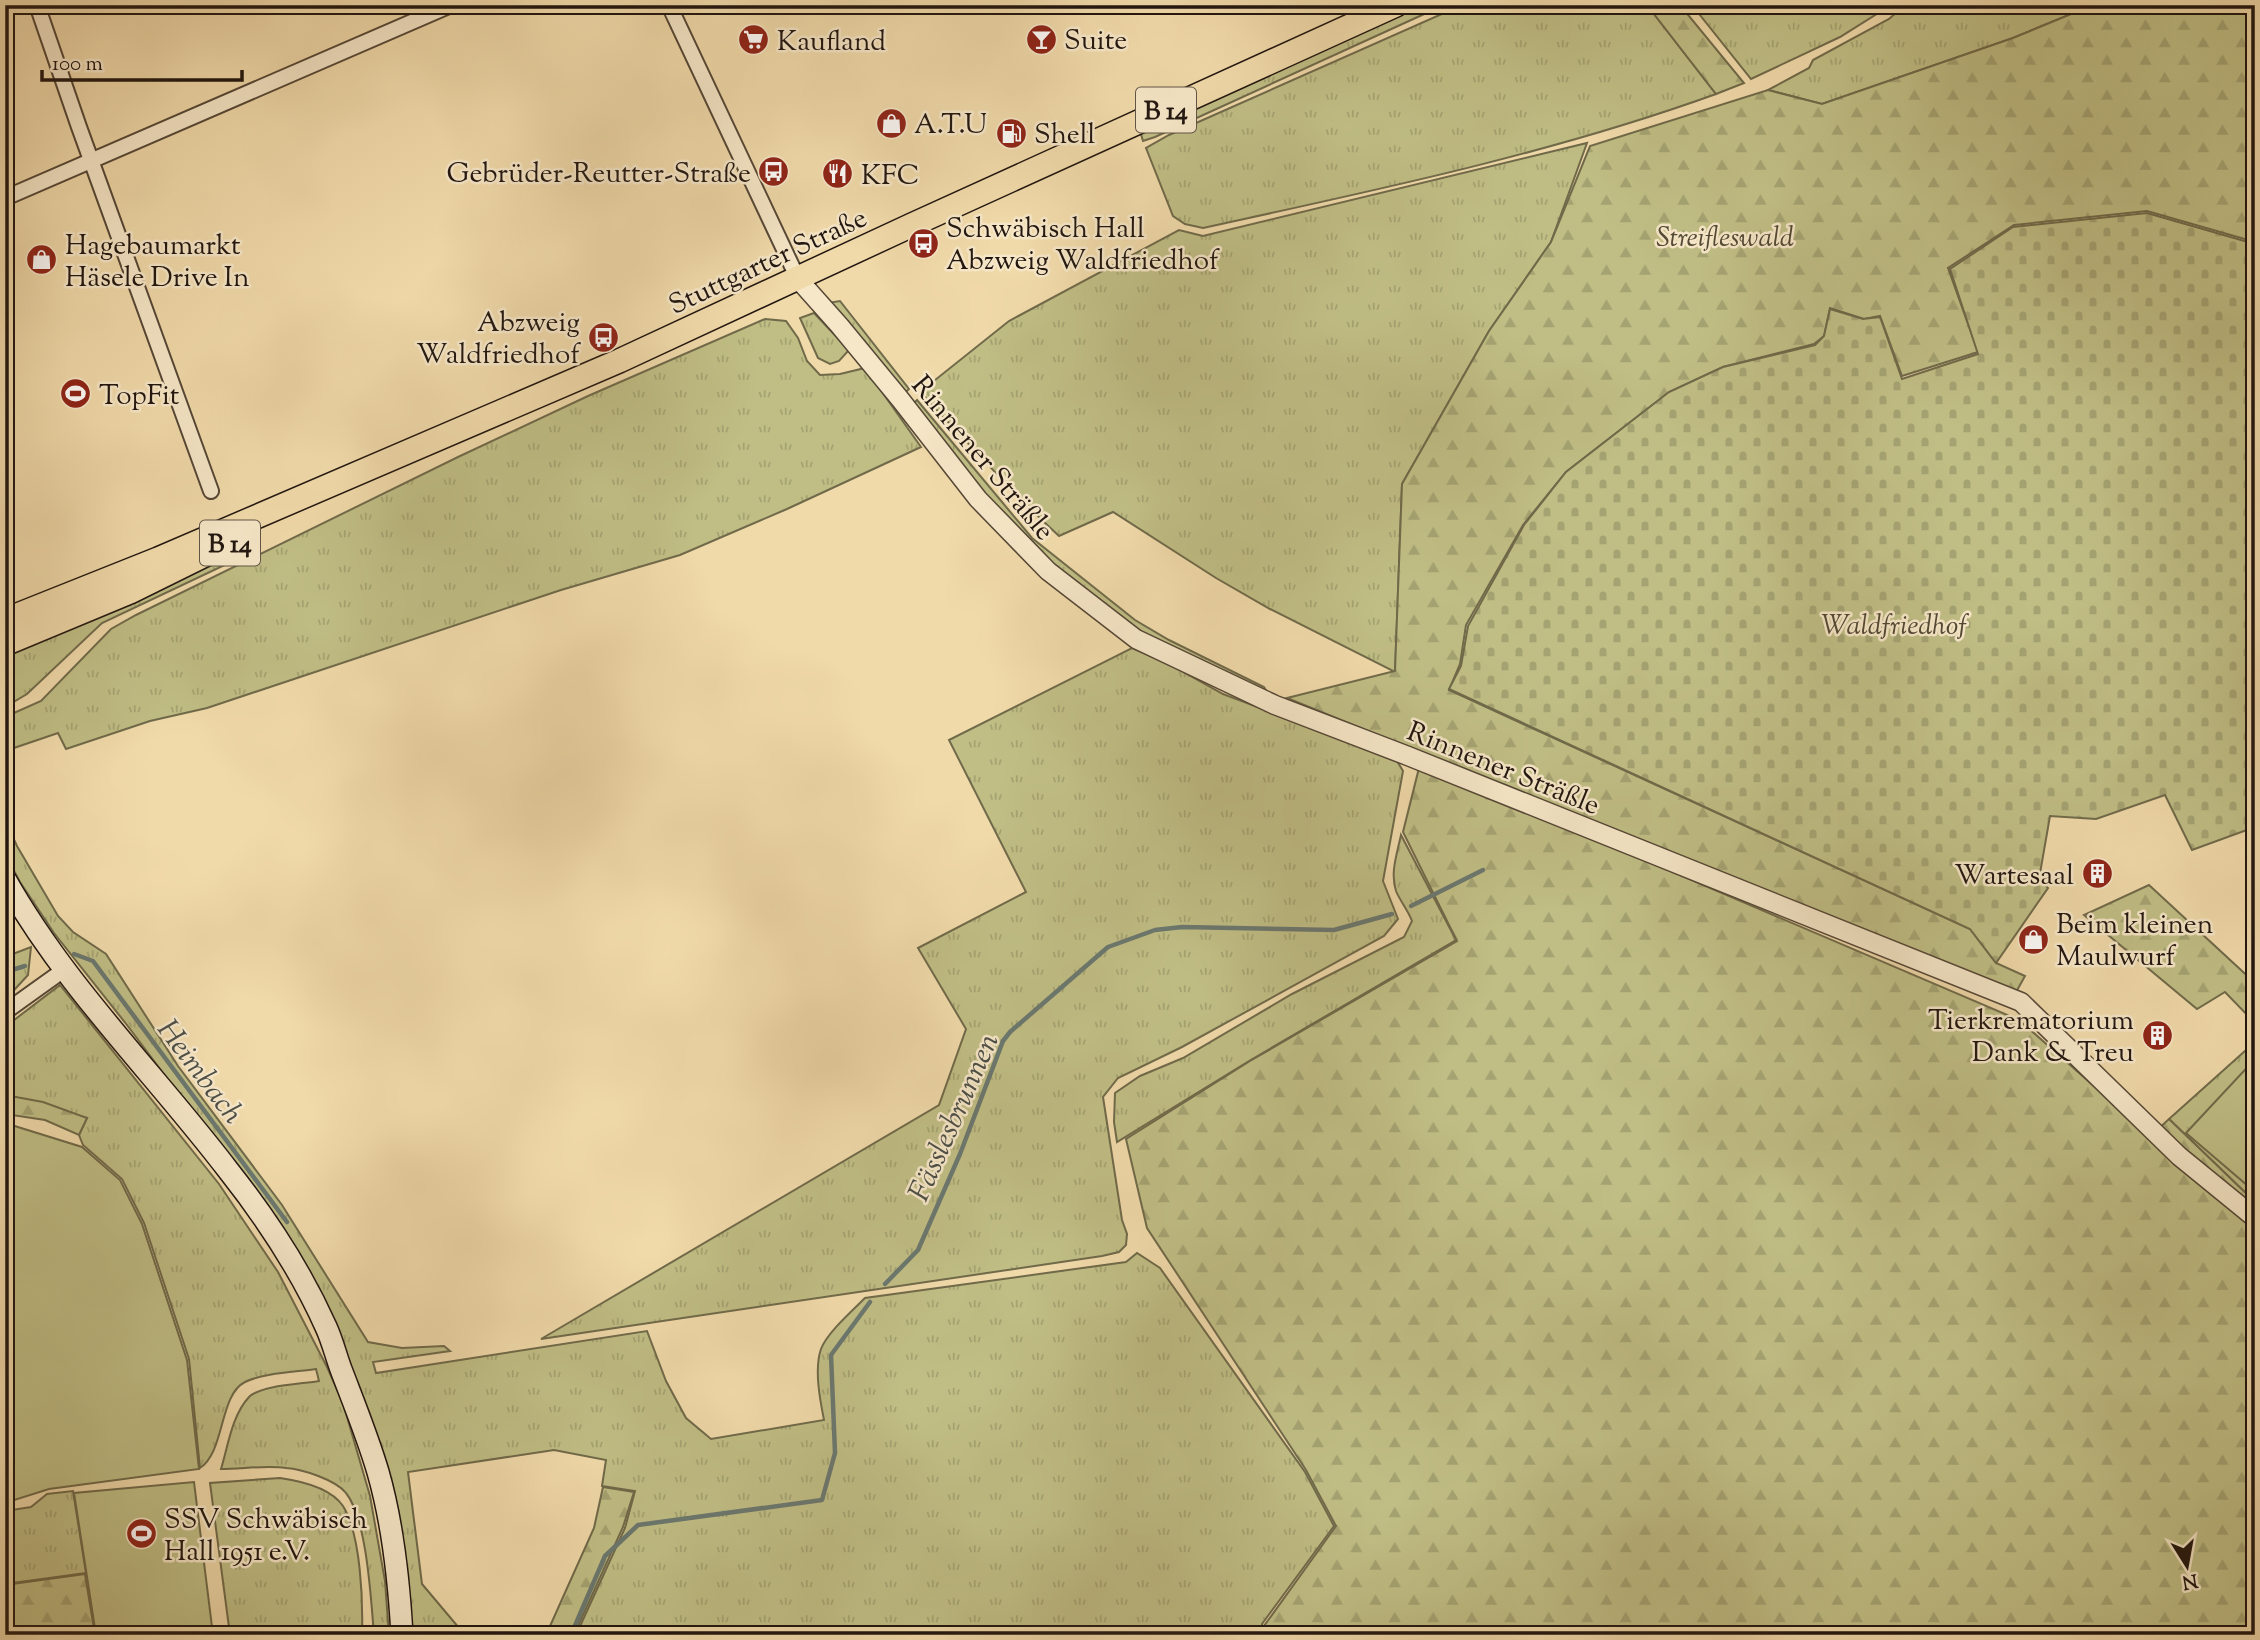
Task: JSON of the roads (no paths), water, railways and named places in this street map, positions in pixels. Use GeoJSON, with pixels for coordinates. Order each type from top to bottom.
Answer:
{"type":"FeatureCollection","features":[{"type":"Feature","properties":{"kind":"main road","name":"Stuttgarter Straße"},"geometry":{"type":"LineString","coordinates":[[5,620],[158,559],[619,361],[1396,5]]}},
{"type":"Feature","properties":{"kind":"main road","name":"Stuttgarter Straße"},"geometry":{"type":"LineString","coordinates":[[5,644],[130,592],[451,434]]}},
{"type":"Feature","properties":{"kind":"main road"},"geometry":{"type":"LineString","coordinates":[[5,879],[65,969],[257,1208],[282,1246],[326,1328],[379,1474],[394,1554],[402,1635]]}},
{"type":"Feature","properties":{"kind":"street"},"geometry":{"type":"LineString","coordinates":[[37,5],[211,491]]}},
{"type":"Feature","properties":{"kind":"street"},"geometry":{"type":"LineString","coordinates":[[5,198],[451,5]]}},
{"type":"Feature","properties":{"kind":"street"},"geometry":{"type":"LineString","coordinates":[[668,5],[798,279]]}},
{"type":"Feature","properties":{"kind":"street","name":"Rinnener Sträßle"},"geometry":{"type":"LineString","coordinates":[[798,279],[900,399],[978,499],[1048,571],[1136,639],[1275,705],[2021,1002],[2179,1156],[2255,1218]]}},
{"type":"Feature","properties":{"kind":"street"},"geometry":{"type":"LineString","coordinates":[[5,1012],[65,969]]}},
{"type":"Feature","properties":{"kind":"waterway","name":"Fässlesbrunnen"},"geometry":{"type":"LineString","coordinates":[[1411,906],[1483,870]]}},
{"type":"Feature","properties":{"kind":"waterway","name":"Fässlesbrunnen"},"geometry":{"type":"LineString","coordinates":[[885,1284],[918,1250],[960,1154],[1003,1041],[1108,947],[1155,930],[1182,927],[1334,930],[1392,914]]}},
{"type":"Feature","properties":{"kind":"waterway","name":"Heimbach"},"geometry":{"type":"LineString","coordinates":[[74,954],[93,961],[287,1222]]}},
{"type":"Feature","properties":{"kind":"waterway","name":"Heimbach"},"geometry":{"type":"LineString","coordinates":[[5,972],[25,966]]}},
{"type":"Feature","properties":{"kind":"waterway","name":"Fässlesbrunnen"},"geometry":{"type":"LineString","coordinates":[[571,1635],[605,1556],[638,1525],[822,1500],[835,1453],[831,1355],[870,1302]]}},
{"type":"Feature","properties":{"kind":"place","name":"Suite"},"geometry":{"type":"Point","coordinates":[1041,39]}},
{"type":"Feature","properties":{"kind":"place","name":"Kaufland"},"geometry":{"type":"Point","coordinates":[754,40]}},
{"type":"Feature","properties":{"kind":"place","name":"A.T.U"},"geometry":{"type":"Point","coordinates":[891,123]}},
{"type":"Feature","properties":{"kind":"place","name":"Shell"},"geometry":{"type":"Point","coordinates":[1011,133]}},
{"type":"Feature","properties":{"kind":"place","name":"Gebrüder-Reutter-Straße"},"geometry":{"type":"Point","coordinates":[774,172]}},
{"type":"Feature","properties":{"kind":"place","name":"KFC"},"geometry":{"type":"Point","coordinates":[838,174]}},
{"type":"Feature","properties":{"kind":"place","name":"Schwäbisch Hall Abzweig Waldfriedhof"},"geometry":{"type":"Point","coordinates":[923,243]}},
{"type":"Feature","properties":{"kind":"place","name":"Hagebaumarkt Häsele Drive In"},"geometry":{"type":"Point","coordinates":[42,260]}},
{"type":"Feature","properties":{"kind":"place","name":"Abzweig Waldfriedhof"},"geometry":{"type":"Point","coordinates":[603,337]}},
{"type":"Feature","properties":{"kind":"place","name":"TopFit"},"geometry":{"type":"Point","coordinates":[76,394]}},
{"type":"Feature","properties":{"kind":"place","name":"Wartesaal"},"geometry":{"type":"Point","coordinates":[2097,874]}},
{"type":"Feature","properties":{"kind":"place","name":"Beim kleinen Maulwurf"},"geometry":{"type":"Point","coordinates":[2033,939]}},
{"type":"Feature","properties":{"kind":"place","name":"Tierkrematorium Dank & Treu"},"geometry":{"type":"Point","coordinates":[2157,1035]}},
{"type":"Feature","properties":{"kind":"place","name":"SSV Schwäbisch Hall 1951 e.V."},"geometry":{"type":"Point","coordinates":[141,1534]}},
{"type":"Feature","properties":{"kind":"park label","name":"Streifleswald"},"geometry":{"type":"Point","coordinates":[1725,236]}},
{"type":"Feature","properties":{"kind":"park label","name":"Waldfriedhof"},"geometry":{"type":"Point","coordinates":[1894,624]}}]}
